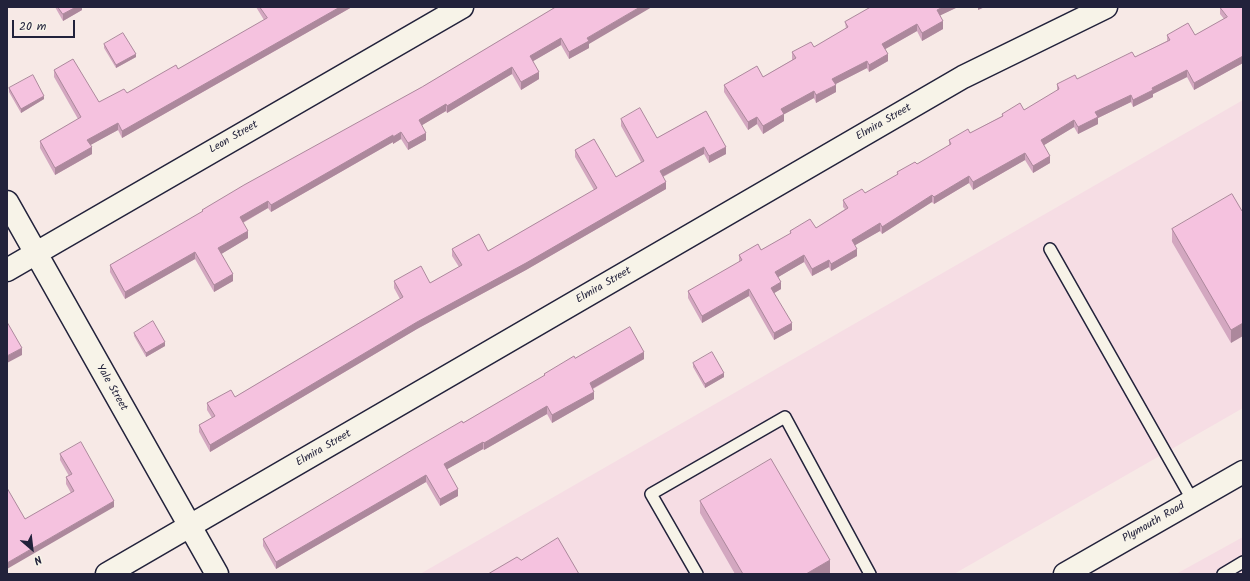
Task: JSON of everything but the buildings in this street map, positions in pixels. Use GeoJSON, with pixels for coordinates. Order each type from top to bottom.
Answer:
{"type":"FeatureCollection","features":[{"type":"Feature","properties":{"kind":"street","name":"Leon Street"},"geometry":{"type":"LineString","coordinates":[[7,270],[462,7]]}},
{"type":"Feature","properties":{"kind":"street","name":"Elmira Street"},"geometry":{"type":"LineString","coordinates":[[107,574],[963,77],[1106,7]]}},
{"type":"Feature","properties":{"kind":"street","name":"Yale Street"},"geometry":{"type":"LineString","coordinates":[[7,202],[217,574]]}},
{"type":"Feature","properties":{"kind":"street","name":"Plymouth Road"},"geometry":{"type":"LineString","coordinates":[[1064,574],[1243,472]]}},
{"type":"Feature","properties":{"kind":"lane"},"geometry":{"type":"LineString","coordinates":[[1050,249],[1193,501]]}},
{"type":"Feature","properties":{"kind":"lane"},"geometry":{"type":"LineString","coordinates":[[697,574],[651,494],[785,416],[870,574]]}},
{"type":"Feature","properties":{"kind":"lane"},"geometry":{"type":"LineString","coordinates":[[1223,574],[1243,562]]}},
{"type":"Feature","properties":{"kind":"shaded area"},"geometry":{"type":"Polygon","coordinates":[[[1243,100],[1243,408],[954,574],[420,574],[1243,100]]]}},
{"type":"Feature","properties":{"kind":"shaded area"},"geometry":{"type":"Polygon","coordinates":[[[1243,537],[1243,574],[1176,574],[1243,537]]]}}]}
